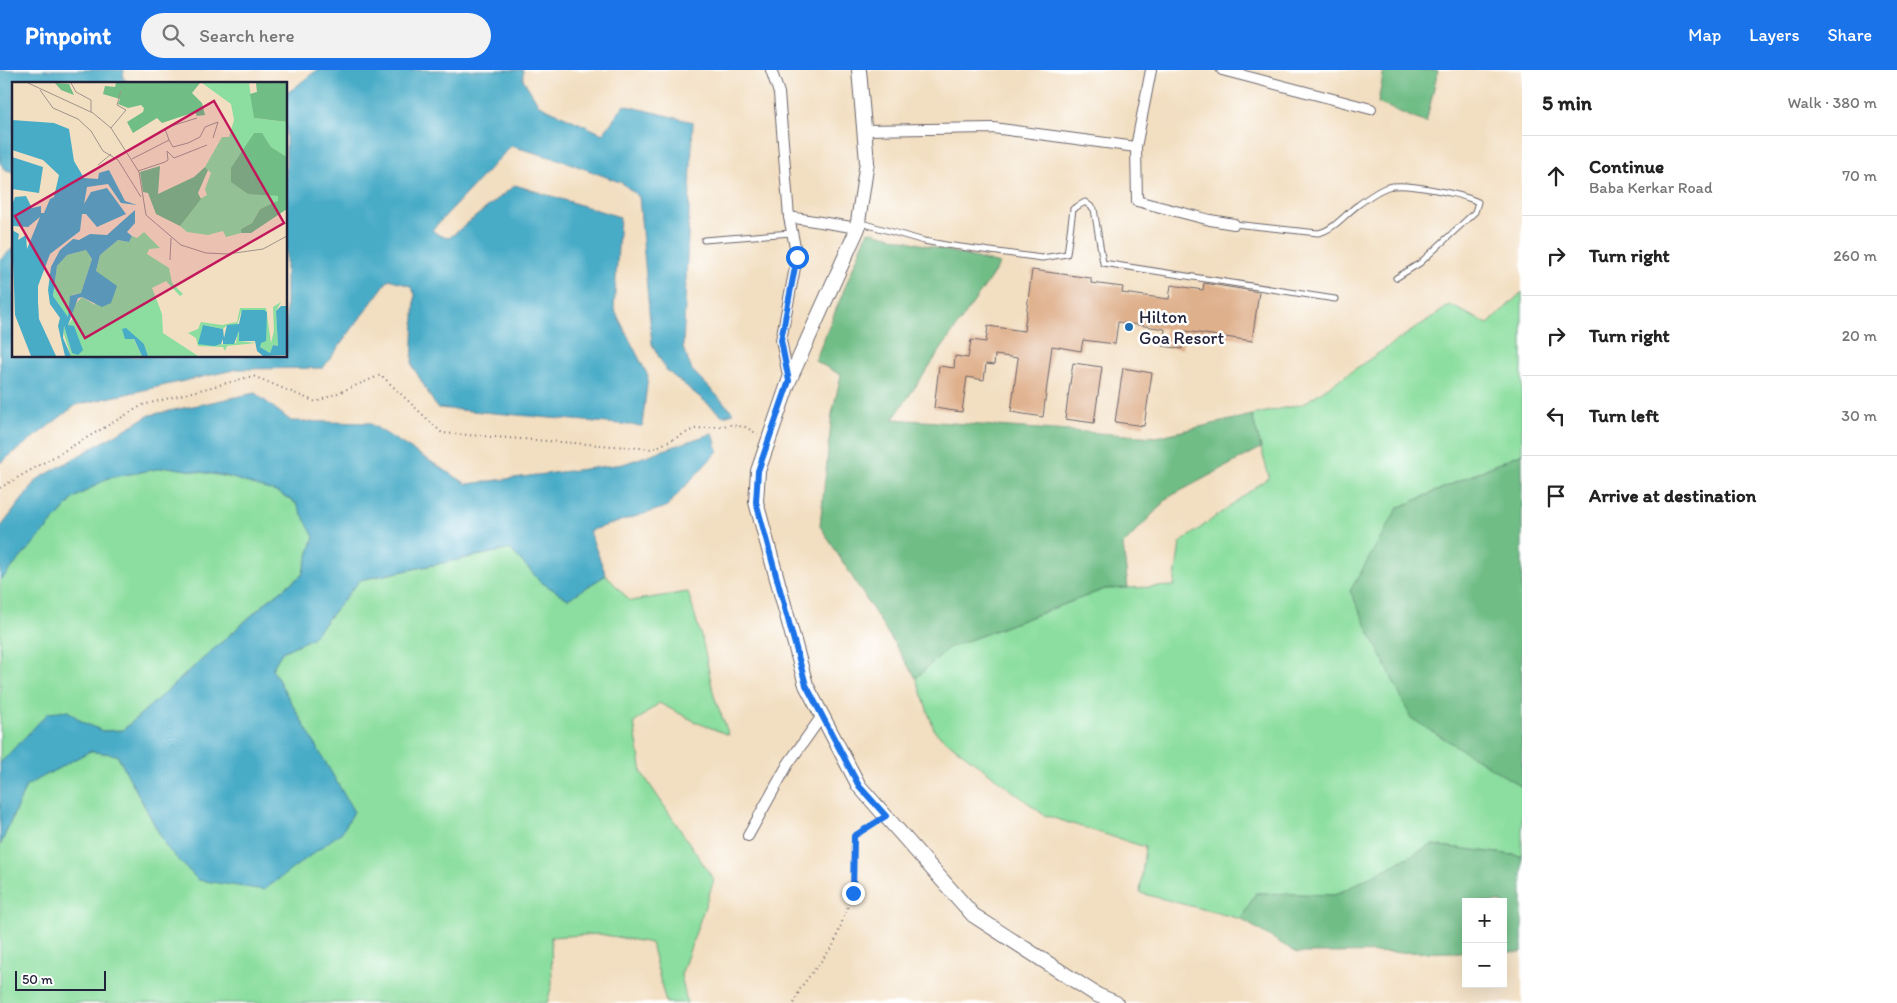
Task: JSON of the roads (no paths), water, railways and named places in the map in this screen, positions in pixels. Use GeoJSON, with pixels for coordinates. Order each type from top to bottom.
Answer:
{"type":"FeatureCollection","features":[{"type":"Feature","properties":{"kind":"main road"},"geometry":{"type":"LineString","coordinates":[[858,70],[868,162],[858,225],[789,381],[758,471],[756,502],[806,685],[859,786],[973,915],[1096,995],[1116,1003]]}},
{"type":"Feature","properties":{"kind":"street"},"geometry":{"type":"LineString","coordinates":[[771,70],[779,93],[788,217],[797,257],[781,340],[789,381]]}},
{"type":"Feature","properties":{"kind":"street"},"geometry":{"type":"LineString","coordinates":[[1150,70],[1136,147],[1137,201],[1210,220],[1234,224]]}},
{"type":"Feature","properties":{"kind":"street"},"geometry":{"type":"LineString","coordinates":[[1222,70],[1371,109]]}},
{"type":"Feature","properties":{"kind":"street"},"geometry":{"type":"LineString","coordinates":[[864,130],[993,128],[1136,147]]}},
{"type":"Feature","properties":{"kind":"street"},"geometry":{"type":"LineString","coordinates":[[788,217],[858,225]]}},
{"type":"Feature","properties":{"kind":"street"},"geometry":{"type":"LineString","coordinates":[[748,836],[788,764],[822,716]]}},
{"type":"Feature","properties":{"kind":"lane"},"geometry":{"type":"LineString","coordinates":[[1234,224],[1318,233],[1326,232],[1358,204],[1388,187],[1400,186],[1444,192],[1466,196],[1478,202],[1475,212],[1420,264],[1396,278]]}},
{"type":"Feature","properties":{"kind":"lane"},"geometry":{"type":"LineString","coordinates":[[858,225],[924,241],[1042,258],[1067,254],[1074,209],[1085,202],[1094,209],[1103,263],[1336,299]]}},
{"type":"Feature","properties":{"kind":"lane"},"geometry":{"type":"LineString","coordinates":[[704,240],[791,233]]}},
{"type":"Feature","properties":{"kind":"water"},"geometry":{"type":"Polygon","coordinates":[[[0,70],[124,70],[123,78],[128,82],[12,82],[12,172],[6,170],[0,163],[0,70]]]}},
{"type":"Feature","properties":{"kind":"water"},"geometry":{"type":"Polygon","coordinates":[[[317,70],[523,70],[523,79],[539,105],[603,134],[624,105],[693,122],[683,348],[692,370],[734,413],[723,416],[666,370],[652,344],[639,197],[622,183],[564,161],[511,146],[432,230],[439,235],[449,238],[515,185],[620,217],[614,309],[648,376],[642,426],[437,408],[412,365],[415,294],[410,286],[389,279],[323,368],[238,369],[76,405],[0,463],[0,260],[12,249],[12,358],[288,358],[288,92],[317,70]]]}},
{"type":"Feature","properties":{"kind":"water"},"geometry":{"type":"Polygon","coordinates":[[[255,393],[291,421],[369,423],[467,484],[623,464],[713,433],[718,451],[666,507],[589,531],[606,575],[568,599],[541,582],[510,549],[360,580],[312,638],[282,652],[272,669],[354,812],[342,832],[264,890],[198,880],[167,848],[117,755],[90,751],[26,786],[0,846],[0,763],[48,713],[68,711],[84,723],[103,731],[123,730],[270,599],[302,575],[314,537],[296,503],[279,493],[226,476],[168,467],[108,478],[74,498],[0,581],[0,528],[38,479],[150,415],[255,393]]]}},
{"type":"Feature","properties":{"kind":"place","name":"Hilton Goa Resort"},"geometry":{"type":"Point","coordinates":[1129,327]}}]}
